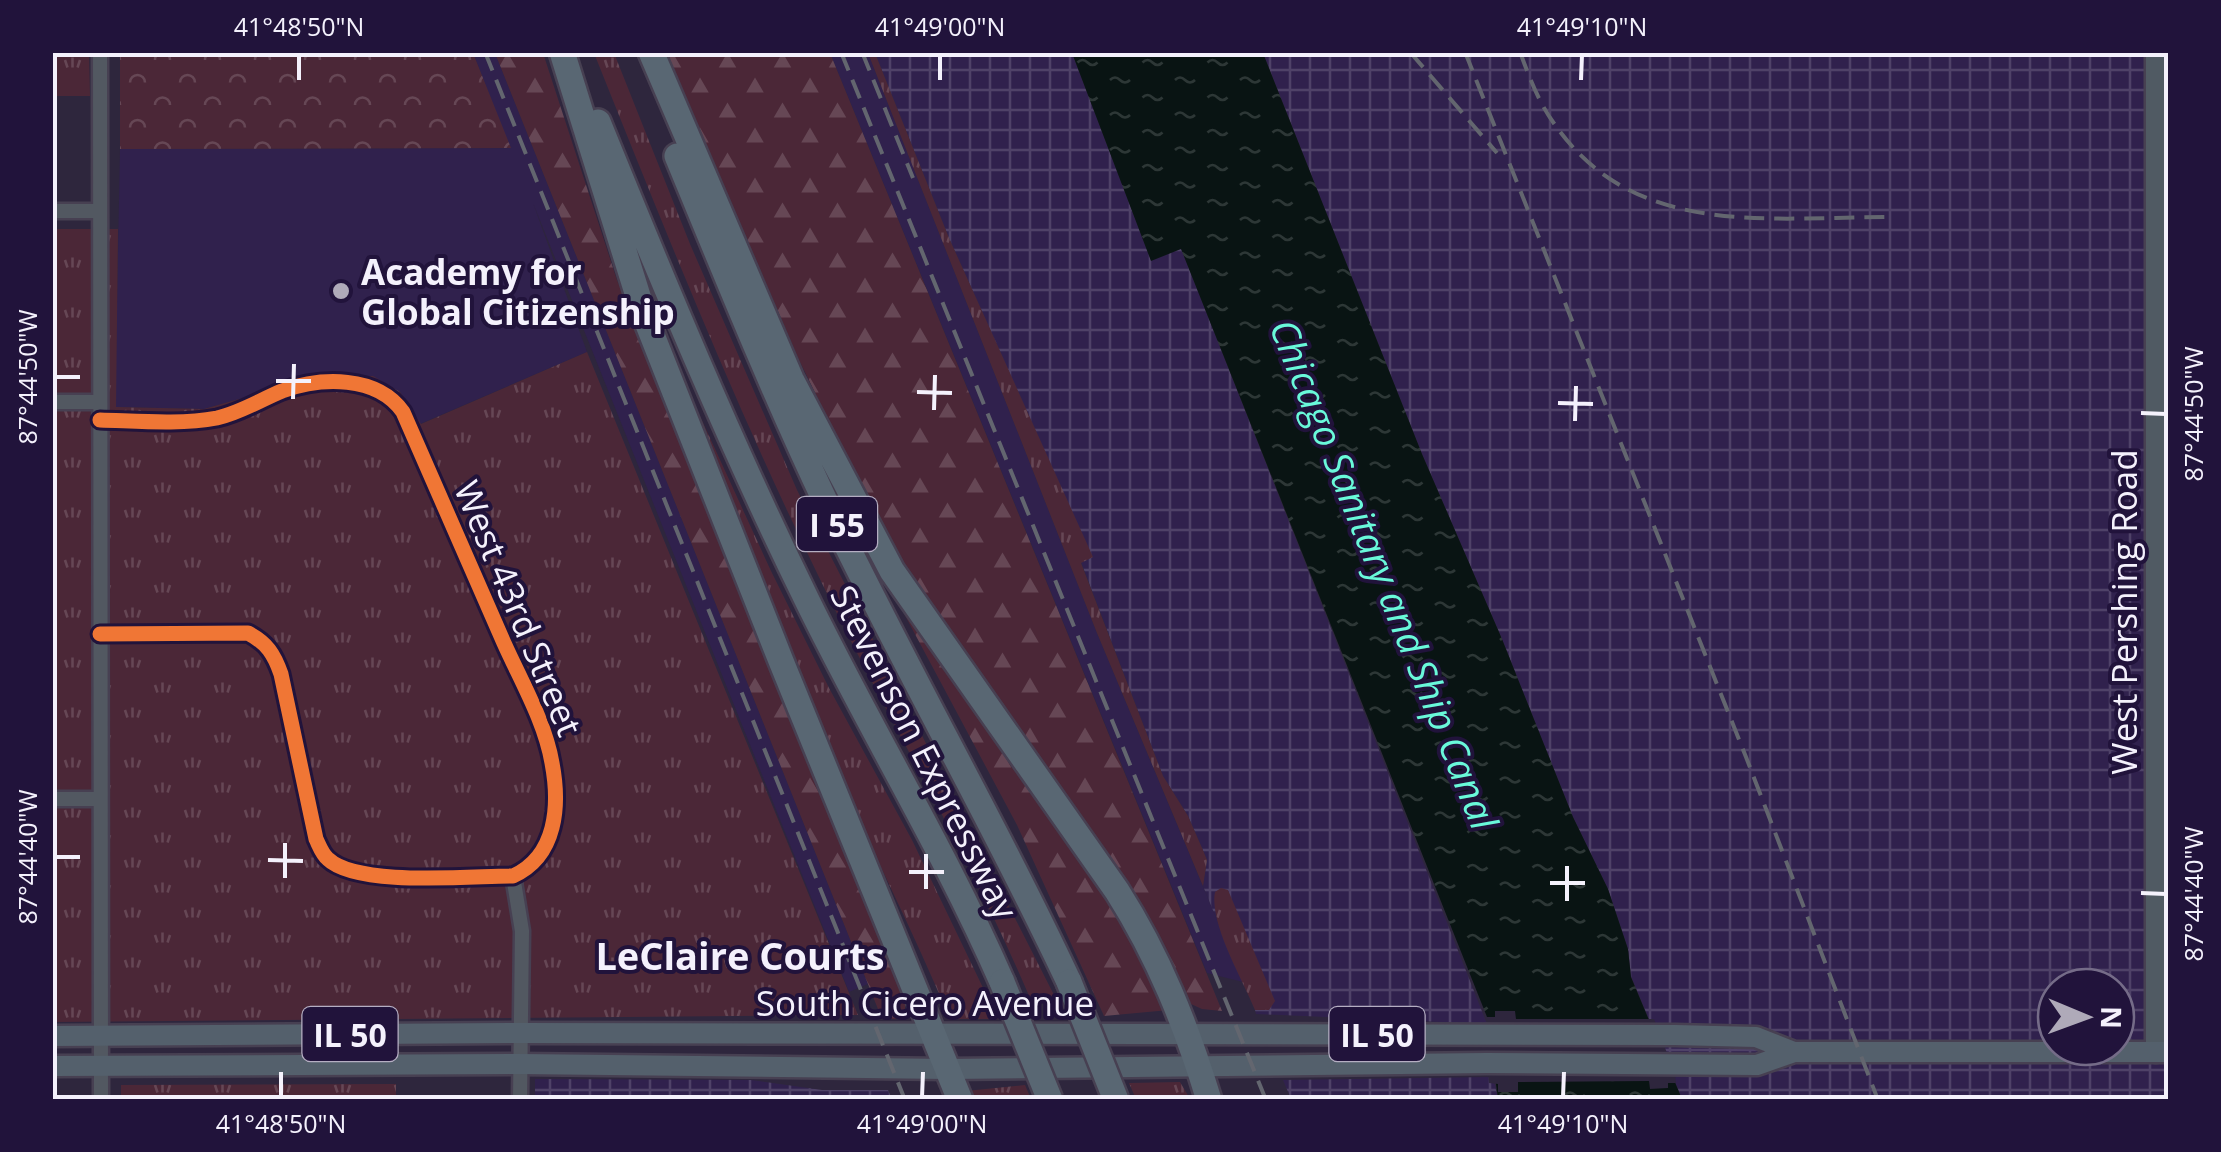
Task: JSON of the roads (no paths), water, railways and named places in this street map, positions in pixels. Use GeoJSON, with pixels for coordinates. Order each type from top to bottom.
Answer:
{"type":"FeatureCollection","features":[{"type":"Feature","properties":{"kind":"highway","name":"Stevenson Expressway"},"geometry":{"type":"LineString","coordinates":[[566,52],[748,476],[832,650],[970,909],[1050,1100]]}},
{"type":"Feature","properties":{"kind":"highway"},"geometry":{"type":"LineString","coordinates":[[566,52],[643,312],[960,1100]]}},
{"type":"Feature","properties":{"kind":"highway","name":"Stevenson Expressway"},"geometry":{"type":"LineString","coordinates":[[635,52],[727,278],[826,502],[979,796],[1070,982],[1116,1100]]}},
{"type":"Feature","properties":{"kind":"highway"},"geometry":{"type":"LineString","coordinates":[[651,52],[792,379],[864,522],[892,571],[1146,938],[1190,1036],[1210,1100]]}},
{"type":"Feature","properties":{"kind":"main road","name":"West Pershing Road"},"geometry":{"type":"LineString","coordinates":[[2156,52],[2162,1052]]}},
{"type":"Feature","properties":{"kind":"main road","name":"South Cicero Avenue"},"geometry":{"type":"LineString","coordinates":[[52,1036],[520,1032],[1675,1035],[1756,1037],[1794,1052]]}},
{"type":"Feature","properties":{"kind":"main road","name":"South Cicero Avenue"},"geometry":{"type":"LineString","coordinates":[[52,1066],[520,1064],[948,1069],[1487,1063],[1758,1065],[1794,1052],[2162,1052]]}},
{"type":"Feature","properties":{"kind":"street"},"geometry":{"type":"LineString","coordinates":[[100,52],[101,1100]]}},
{"type":"Feature","properties":{"kind":"street"},"geometry":{"type":"LineString","coordinates":[[52,211],[100,210]]}},
{"type":"Feature","properties":{"kind":"street","name":"West 43rd Street"},"geometry":{"type":"LineString","coordinates":[[100,420],[218,418],[300,386],[336,382],[383,392],[402,412],[547,740],[555,784],[554,828],[536,859],[513,876]]}},
{"type":"Feature","properties":{"kind":"street"},"geometry":{"type":"LineString","coordinates":[[52,402],[100,402]]}},
{"type":"Feature","properties":{"kind":"street"},"geometry":{"type":"LineString","coordinates":[[100,634],[248,633],[262,640],[274,655],[280,674],[316,839],[326,858],[342,868],[376,876],[513,876],[522,932],[520,1100]]}},
{"type":"Feature","properties":{"kind":"street"},"geometry":{"type":"LineString","coordinates":[[52,799],[100,799]]}},
{"type":"Feature","properties":{"kind":"water","name":"Chicago Sanitary and Ship Canal"},"geometry":{"type":"Polygon","coordinates":[[[1072,53],[1263,53],[1422,454],[1573,817],[1608,889],[1628,949],[1631,977],[1682,1099],[1498,1099],[1487,1017],[1181,249],[1151,261],[1072,53]]]}},
{"type":"Feature","properties":{"kind":"railway"},"geometry":{"type":"LineString","coordinates":[[485,52],[905,1100]]}},
{"type":"Feature","properties":{"kind":"railway"},"geometry":{"type":"LineString","coordinates":[[841,52],[1266,1100]]}},
{"type":"Feature","properties":{"kind":"railway"},"geometry":{"type":"LineString","coordinates":[[862,52],[913,178]]}},
{"type":"Feature","properties":{"kind":"railway"},"geometry":{"type":"LineString","coordinates":[[1410,52],[1497,153]]}},
{"type":"Feature","properties":{"kind":"railway"},"geometry":{"type":"LineString","coordinates":[[1465,52],[1878,1100]]}},
{"type":"Feature","properties":{"kind":"railway"},"geometry":{"type":"LineString","coordinates":[[1520,52],[1553,122],[1585,160],[1622,186],[1662,203],[1705,213],[1796,219],[1890,217]]}},
{"type":"Feature","properties":{"kind":"place","name":"Academy for Global Citizenship"},"geometry":{"type":"Point","coordinates":[341,291]}},
{"type":"Feature","properties":{"kind":"district","name":"LeClaire Courts"},"geometry":{"type":"Point","coordinates":[740,955]}}]}
